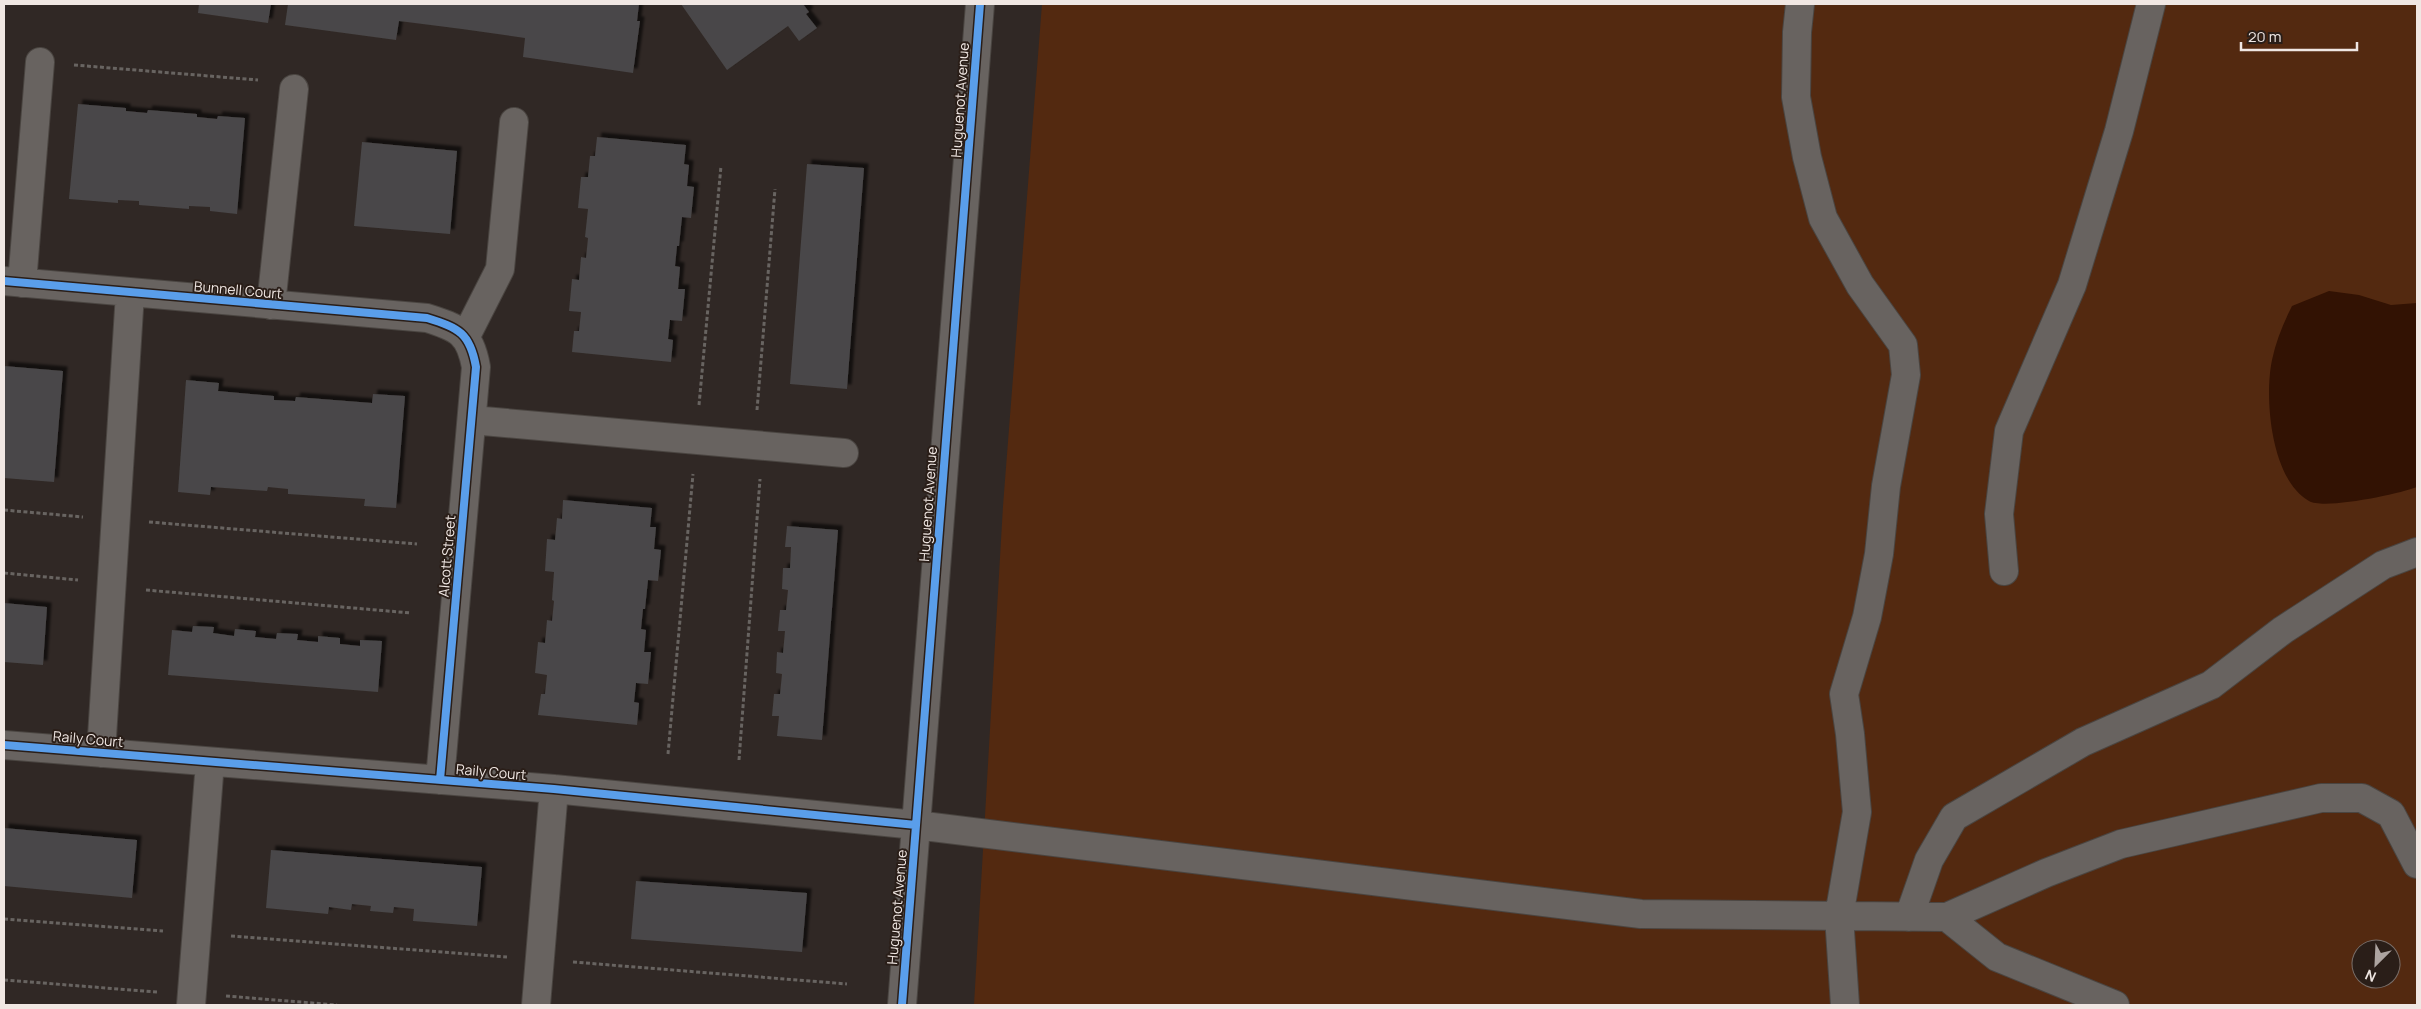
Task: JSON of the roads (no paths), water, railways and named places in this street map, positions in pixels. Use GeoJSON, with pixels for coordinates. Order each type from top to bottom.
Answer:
{"type":"FeatureCollection","features":[{"type":"Feature","properties":{"kind":"street","name":"Huguenot Avenue"},"geometry":{"type":"LineString","coordinates":[[902,1005],[980,4]]}},
{"type":"Feature","properties":{"kind":"street"},"geometry":{"type":"LineString","coordinates":[[1800,4],[1797,32],[1796,97],[1807,157],[1823,218],[1860,285],[1903,345],[1906,375],[1886,486],[1879,554],[1869,608],[1844,694],[1858,812],[1839,916],[1845,1005]]}},
{"type":"Feature","properties":{"kind":"street"},"geometry":{"type":"LineString","coordinates":[[2004,571],[1998,514],[2009,431],[2072,285],[2118,131],[2151,4]]}},
{"type":"Feature","properties":{"kind":"street"},"geometry":{"type":"LineString","coordinates":[[13,282],[40,62]]}},
{"type":"Feature","properties":{"kind":"street"},"geometry":{"type":"LineString","coordinates":[[271,305],[294,90]]}},
{"type":"Feature","properties":{"kind":"street"},"geometry":{"type":"LineString","coordinates":[[466,336],[500,269],[514,122]]}},
{"type":"Feature","properties":{"kind":"street","name":"Bunnell Court"},"geometry":{"type":"LineString","coordinates":[[13,282],[427,318],[450,325],[466,336]]}},
{"type":"Feature","properties":{"kind":"street"},"geometry":{"type":"LineString","coordinates":[[101,753],[130,293]]}},
{"type":"Feature","properties":{"kind":"street","name":"Alcott Street"},"geometry":{"type":"LineString","coordinates":[[440,780],[476,367],[473,348],[466,336]]}},
{"type":"Feature","properties":{"kind":"street"},"geometry":{"type":"LineString","coordinates":[[472,420],[844,453]]}},
{"type":"Feature","properties":{"kind":"street"},"geometry":{"type":"LineString","coordinates":[[1909,917],[1928,860],[1954,817],[2083,742],[2210,685],[2283,630],[2383,565],[2417,552]]}},
{"type":"Feature","properties":{"kind":"street","name":"Raily Court"},"geometry":{"type":"LineString","coordinates":[[4,745],[554,789],[916,825],[1641,914],[1947,917]]}},
{"type":"Feature","properties":{"kind":"street"},"geometry":{"type":"LineString","coordinates":[[192,1005],[210,762]]}},
{"type":"Feature","properties":{"kind":"street"},"geometry":{"type":"LineString","coordinates":[[536,1005],[554,789]]}},
{"type":"Feature","properties":{"kind":"street"},"geometry":{"type":"LineString","coordinates":[[2115,1005],[1997,957],[1947,917],[2046,873],[2121,844],[2321,798],[2362,798],[2391,814],[2417,864]]}}]}
